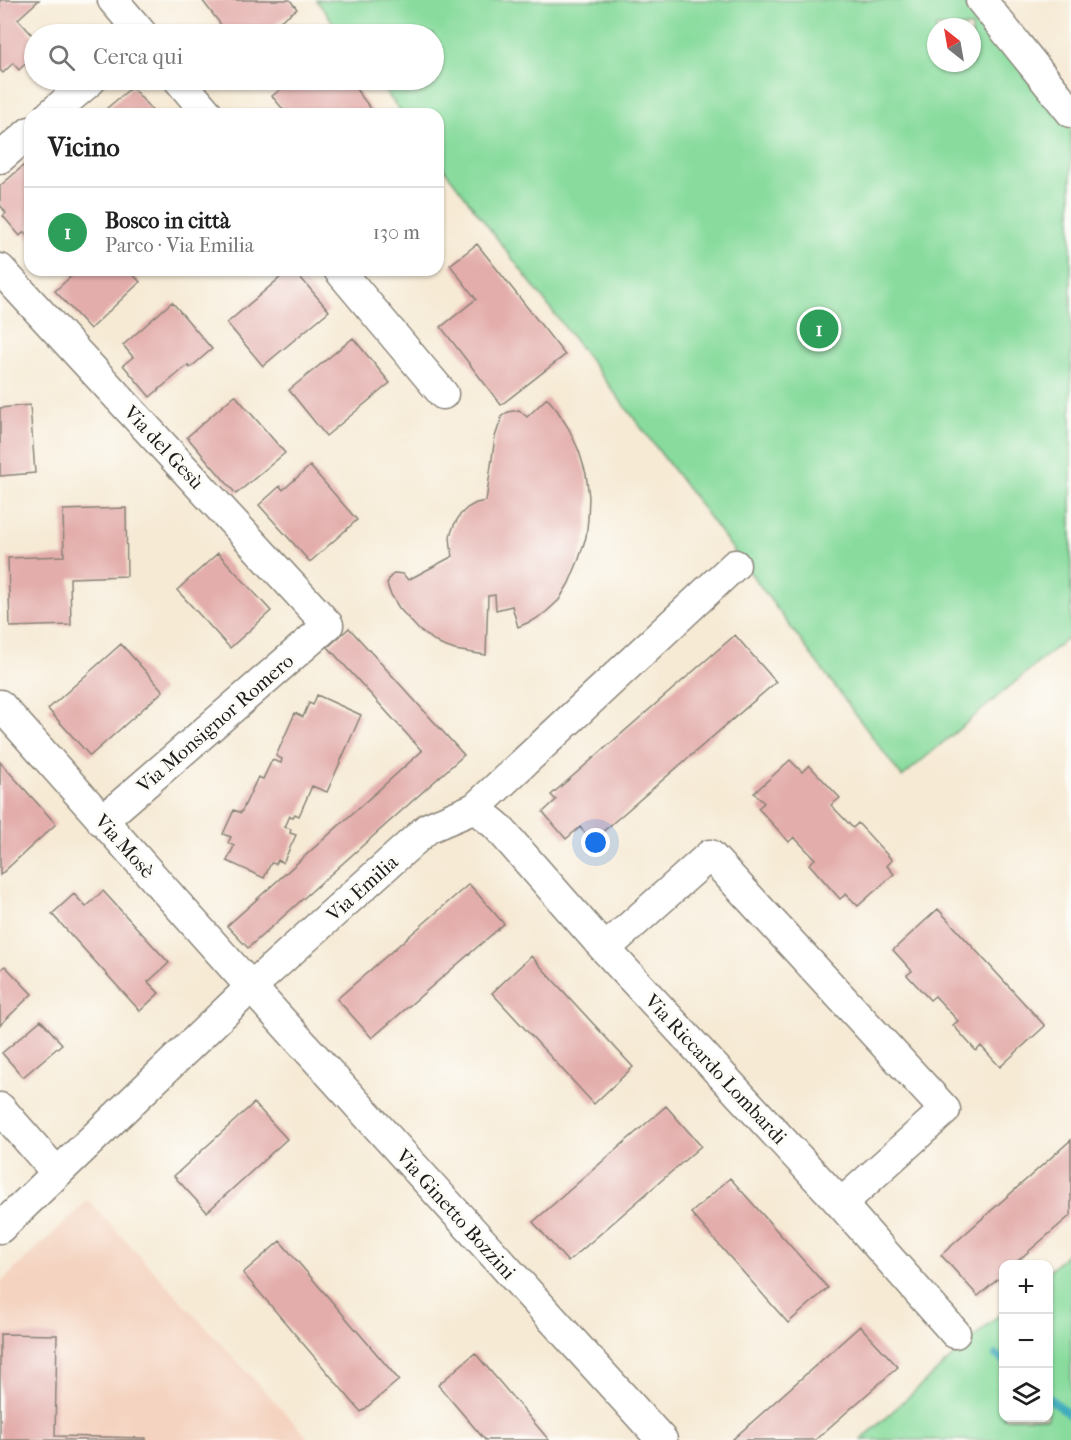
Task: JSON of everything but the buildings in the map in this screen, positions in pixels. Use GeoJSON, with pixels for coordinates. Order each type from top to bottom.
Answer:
{"type":"FeatureCollection","features":[{"type":"Feature","properties":{"kind":"street"},"geometry":{"type":"LineString","coordinates":[[113,0],[133,24]]}},
{"type":"Feature","properties":{"kind":"street"},"geometry":{"type":"LineString","coordinates":[[981,0],[1067,98]]}},
{"type":"Feature","properties":{"kind":"street"},"geometry":{"type":"LineString","coordinates":[[58,108],[80,90]]}},
{"type":"Feature","properties":{"kind":"street"},"geometry":{"type":"LineString","coordinates":[[188,90],[203,108]]}},
{"type":"Feature","properties":{"kind":"street"},"geometry":{"type":"LineString","coordinates":[[0,158],[24,137]]}},
{"type":"Feature","properties":{"kind":"street","name":"Via del Gesù"},"geometry":{"type":"LineString","coordinates":[[0,269],[328,624]]}},
{"type":"Feature","properties":{"kind":"street"},"geometry":{"type":"LineString","coordinates":[[344,276],[443,394]]}},
{"type":"Feature","properties":{"kind":"street","name":"Via Emilia"},"geometry":{"type":"LineString","coordinates":[[0,1228],[251,987],[428,828],[475,808],[735,565]]}},
{"type":"Feature","properties":{"kind":"street","name":"Via Monsignor Romero"},"geometry":{"type":"LineString","coordinates":[[102,821],[328,624]]}},
{"type":"Feature","properties":{"kind":"street","name":"Via Mosè"},"geometry":{"type":"LineString","coordinates":[[0,705],[251,987]]}},
{"type":"Feature","properties":{"kind":"street","name":"Via Riccardo Lombardi"},"geometry":{"type":"LineString","coordinates":[[475,808],[497,826],[605,949],[841,1204],[955,1333]]}},
{"type":"Feature","properties":{"kind":"street"},"geometry":{"type":"LineString","coordinates":[[605,949],[710,855],[945,1110],[841,1204]]}},
{"type":"Feature","properties":{"kind":"street","name":"Via Ginetto Bozzini"},"geometry":{"type":"LineString","coordinates":[[251,987],[662,1440]]}},
{"type":"Feature","properties":{"kind":"street"},"geometry":{"type":"LineString","coordinates":[[0,1108],[57,1173]]}},
{"type":"Feature","properties":{"kind":"shaded area"},"geometry":{"type":"Polygon","coordinates":[[[88,1200],[310,1440],[0,1440],[0,1283],[88,1200]]]}},
{"type":"Feature","properties":{"kind":"green space"},"geometry":{"type":"Polygon","coordinates":[[[316,0],[965,0],[980,18],[927,18],[927,72],[981,72],[981,19],[1071,129],[1071,635],[902,777],[694,497],[444,169],[444,108],[398,108],[384,90],[444,90],[444,24],[334,24],[316,0]]]}},
{"type":"Feature","properties":{"kind":"green space"},"geometry":{"type":"Polygon","coordinates":[[[1071,1250],[1071,1440],[861,1440],[999,1315],[999,1422],[1053,1422],[1053,1267],[1071,1250]]]}},
{"type":"Feature","properties":{"kind":"waterway"},"geometry":{"type":"LineString","coordinates":[[1053,1401],[1071,1416]]}},
{"type":"Feature","properties":{"kind":"place","name":"Bosco in città"},"geometry":{"type":"Point","coordinates":[819,329]}}]}
